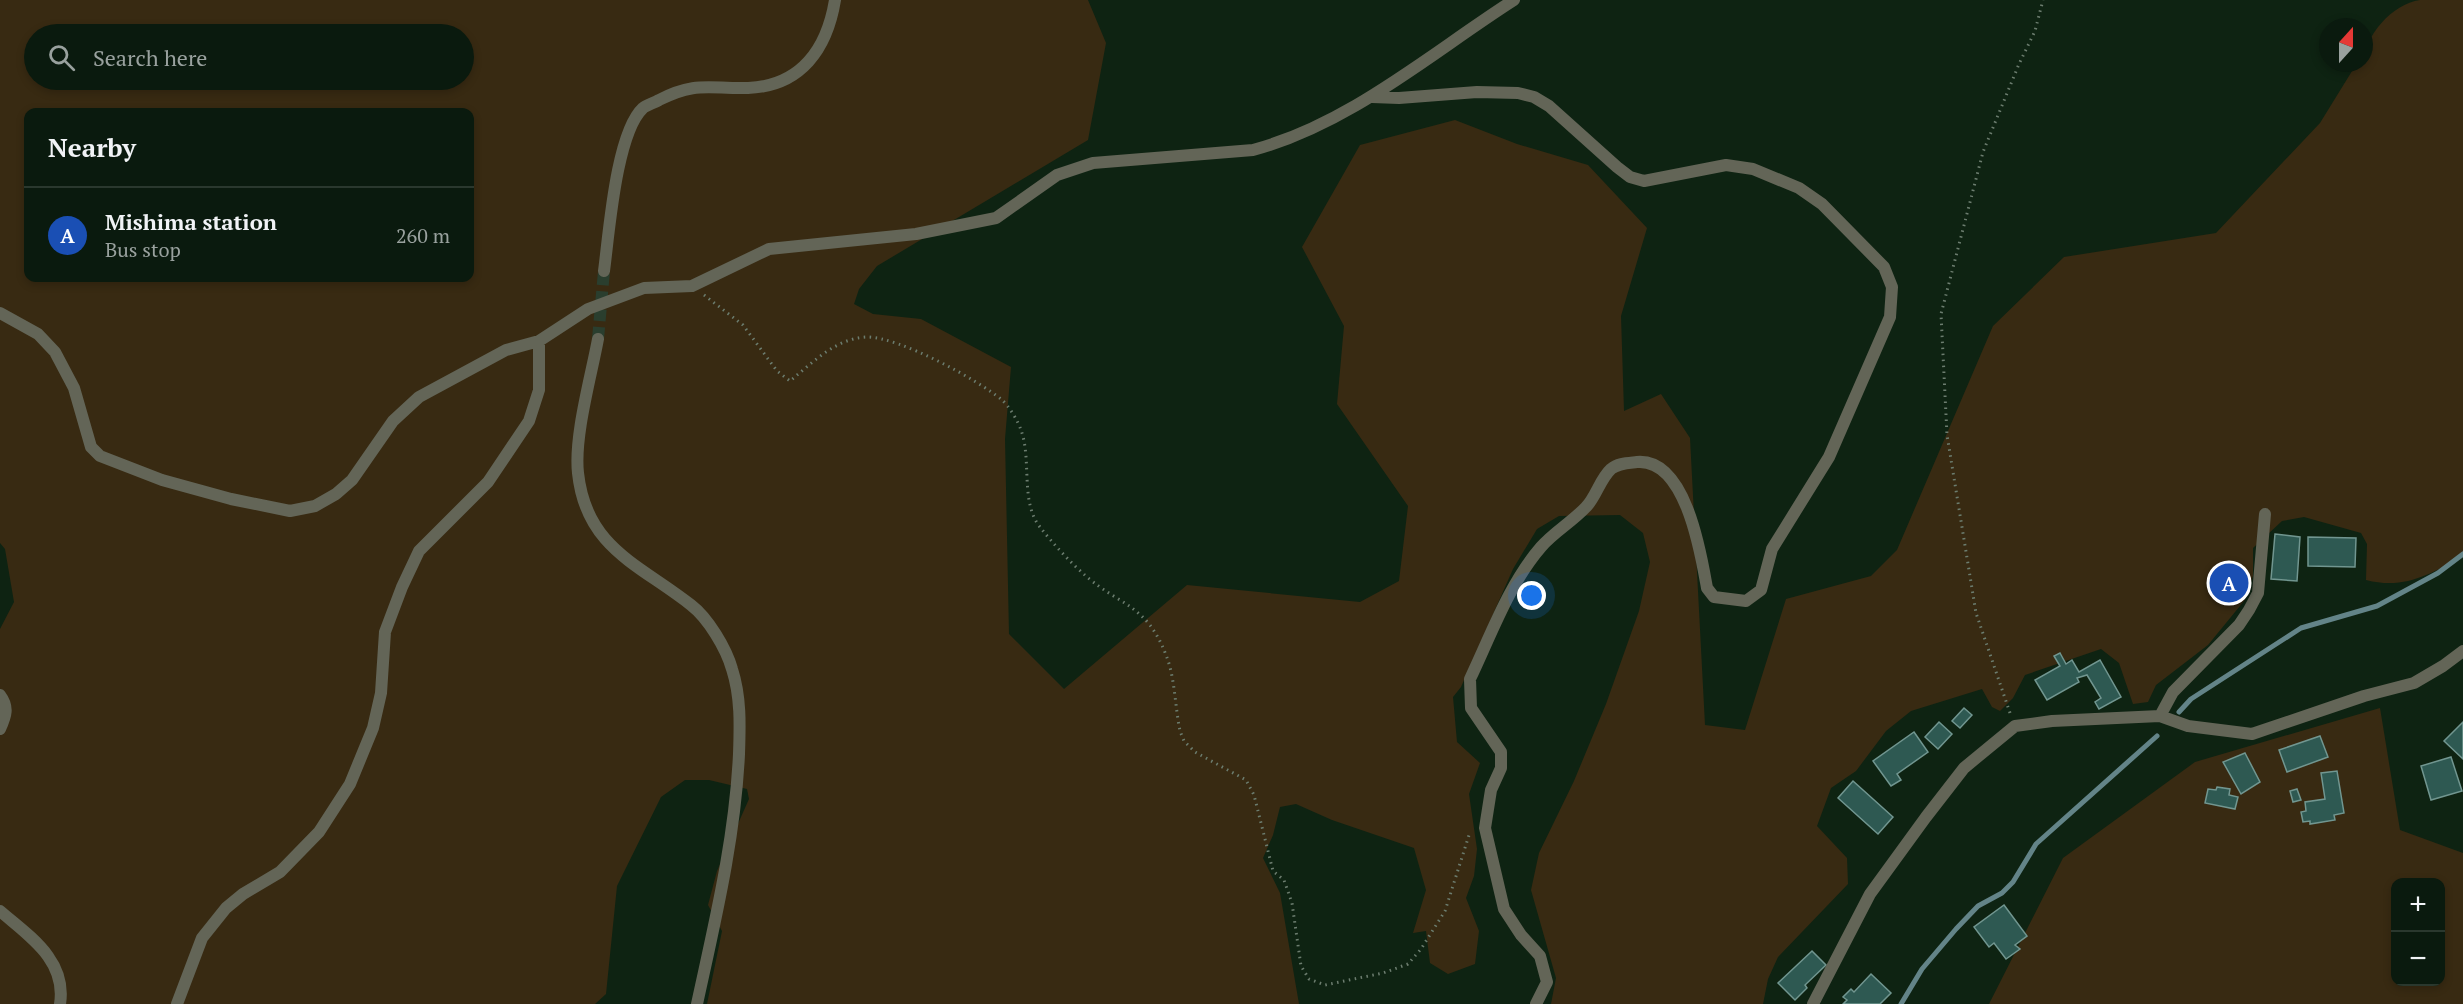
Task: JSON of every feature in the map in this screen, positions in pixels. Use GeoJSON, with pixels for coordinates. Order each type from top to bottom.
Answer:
{"type":"FeatureCollection","features":[{"type":"Feature","properties":{"kind":"street"},"geometry":{"type":"LineString","coordinates":[[604,271],[618,161],[629,132],[642,109],[686,87],[748,88],[771,84],[805,67],[820,48],[828,30],[835,0]]}},
{"type":"Feature","properties":{"kind":"street"},"geometry":{"type":"LineString","coordinates":[[0,313],[38,334],[55,351],[74,388],[91,447],[100,456],[162,480],[231,499],[290,511],[315,506],[336,494],[352,480],[393,421],[419,397],[506,350],[538,341],[588,309],[644,288],[692,286],[769,249],[916,234],[996,218],[1057,176],[1094,163],[1253,150],[1277,143],[1372,97],[1514,0]]}},
{"type":"Feature","properties":{"kind":"street"},"geometry":{"type":"LineString","coordinates":[[1372,97],[1399,98],[1477,92],[1518,93],[1534,97],[1549,106],[1630,177],[1644,181],[1726,165],[1753,170],[1799,188],[1822,204],[1884,267],[1892,287],[1890,317],[1829,457],[1773,549],[1761,590],[1746,602],[1714,597],[1707,588],[1690,509],[1669,477],[1646,462],[1622,464],[1611,470],[1588,505],[1571,523],[1542,546],[1514,588],[1470,680],[1470,693],[1471,708],[1502,752],[1501,768],[1491,790],[1485,828],[1504,909],[1521,935],[1540,956],[1548,982],[1536,1004]]}},
{"type":"Feature","properties":{"kind":"street"},"geometry":{"type":"LineString","coordinates":[[598,339],[580,440],[578,471],[583,501],[592,524],[612,548],[644,574],[693,606],[715,634],[732,667],[738,694],[740,721],[735,820],[697,1004]]}},
{"type":"Feature","properties":{"kind":"street"},"geometry":{"type":"LineString","coordinates":[[177,1004],[202,938],[226,908],[243,894],[280,872],[319,832],[350,784],[373,728],[381,693],[385,632],[402,587],[419,551],[488,482],[529,421],[539,390],[538,341]]}},
{"type":"Feature","properties":{"kind":"street"},"geometry":{"type":"LineString","coordinates":[[2160,716],[2173,692],[2239,625],[2254,602],[2258,593],[2265,514]]}},
{"type":"Feature","properties":{"kind":"street"},"geometry":{"type":"LineString","coordinates":[[1812,1004],[1870,894],[1926,817],[1964,768],[2015,726],[2052,721],[2160,716],[2188,726],[2252,734],[2364,696],[2414,683],[2463,651]]}},
{"type":"Feature","properties":{"kind":"street"},"geometry":{"type":"LineString","coordinates":[[0,695],[6,702],[6,717],[0,729]]}},
{"type":"Feature","properties":{"kind":"street"},"geometry":{"type":"LineString","coordinates":[[0,911],[42,947],[55,966],[61,982],[60,1004]]}},
{"type":"Feature","properties":{"kind":"path"},"geometry":{"type":"LineString","coordinates":[[2015,726],[1976,613],[1947,435],[1941,314],[1983,152],[2035,31],[2043,0]]}},
{"type":"Feature","properties":{"kind":"path"},"geometry":{"type":"LineString","coordinates":[[692,286],[743,325],[777,371],[790,381],[836,345],[868,337],[903,346],[958,369],[1004,401],[1021,429],[1028,461],[1029,495],[1038,526],[1088,578],[1135,608],[1153,630],[1167,656],[1180,731],[1184,741],[1210,762],[1246,780],[1254,795],[1273,871],[1284,880],[1292,903],[1301,966],[1309,979],[1325,985],[1383,973],[1408,964],[1421,949],[1444,911],[1456,879],[1470,826]]}},
{"type":"Feature","properties":{"kind":"shaded area"},"geometry":{"type":"Polygon","coordinates":[[[0,0],[1088,0],[1106,43],[1088,140],[877,266],[859,289],[854,304],[873,314],[921,319],[1011,367],[1005,439],[1009,634],[1064,689],[1187,585],[1360,602],[1399,581],[1408,506],[1337,404],[1344,326],[1302,247],[1360,145],[1455,120],[1517,144],[1588,165],[1647,228],[1621,316],[1624,411],[1661,394],[1690,438],[1705,725],[1745,730],[1786,599],[1871,576],[1897,550],[1993,326],[2064,257],[2216,233],[2320,123],[2351,72],[2373,72],[2373,34],[2390,15],[2399,8],[2420,0],[2463,0],[2463,557],[2416,579],[2380,583],[2366,580],[2367,544],[2361,533],[2304,517],[2282,521],[2253,548],[2253,576],[2244,601],[2208,645],[2156,685],[2148,702],[2133,704],[2119,663],[2101,649],[2025,675],[2013,698],[2000,711],[1992,707],[1982,689],[1911,711],[1886,731],[1856,771],[1831,788],[1817,826],[1847,858],[1848,884],[1778,957],[1768,979],[1763,1004],[1551,1004],[1556,978],[1531,890],[1539,853],[1574,781],[1606,704],[1639,611],[1650,562],[1643,533],[1620,515],[1559,516],[1537,529],[1513,569],[1461,687],[1453,697],[1457,742],[1480,763],[1469,794],[1477,849],[1474,876],[1466,898],[1479,931],[1475,964],[1448,974],[1430,963],[1426,931],[1413,933],[1426,890],[1414,848],[1332,820],[1296,804],[1280,807],[1273,835],[1263,858],[1280,893],[1299,1004],[707,1004],[722,931],[708,905],[717,871],[749,799],[747,789],[709,780],[685,780],[661,797],[617,886],[606,994],[595,1004],[0,1004],[0,629],[14,602],[5,549],[0,543],[0,0]]]}},
{"type":"Feature","properties":{"kind":"shaded area"},"geometry":{"type":"Polygon","coordinates":[[[2380,708],[2400,830],[2463,853],[2463,1004],[1989,1004],[2063,858],[2195,762],[2380,708]]]}},
{"type":"Feature","properties":{"kind":"building"},"geometry":{"type":"Polygon","coordinates":[[[2275,534],[2300,537],[2297,581],[2271,579],[2275,534]]]}},
{"type":"Feature","properties":{"kind":"building"},"geometry":{"type":"Polygon","coordinates":[[[2308,537],[2356,538],[2355,567],[2308,566],[2308,537]]]}},
{"type":"Feature","properties":{"kind":"building"},"geometry":{"type":"Polygon","coordinates":[[[2060,653],[2066,664],[2072,660],[2079,672],[2100,660],[2121,697],[2099,709],[2095,702],[2101,698],[2087,675],[2077,678],[2079,682],[2047,700],[2035,680],[2060,666],[2054,656],[2060,653]]]}},
{"type":"Feature","properties":{"kind":"building"},"geometry":{"type":"Polygon","coordinates":[[[1964,708],[1972,715],[1960,728],[1952,721],[1964,708]]]}},
{"type":"Feature","properties":{"kind":"building"},"geometry":{"type":"Polygon","coordinates":[[[1939,722],[1952,734],[1938,749],[1925,737],[1939,722]]]}},
{"type":"Feature","properties":{"kind":"building"},"geometry":{"type":"Polygon","coordinates":[[[2463,722],[2463,759],[2444,741],[2463,722]]]}},
{"type":"Feature","properties":{"kind":"building"},"geometry":{"type":"Polygon","coordinates":[[[1914,732],[1928,752],[1897,774],[1901,780],[1891,786],[1873,761],[1914,732]]]}},
{"type":"Feature","properties":{"kind":"building"},"geometry":{"type":"Polygon","coordinates":[[[2320,736],[2328,757],[2287,772],[2279,750],[2320,736]]]}},
{"type":"Feature","properties":{"kind":"building"},"geometry":{"type":"Polygon","coordinates":[[[2245,753],[2260,782],[2241,794],[2223,762],[2245,753]]]}},
{"type":"Feature","properties":{"kind":"building"},"geometry":{"type":"Polygon","coordinates":[[[2451,757],[2462,791],[2431,800],[2421,766],[2451,757]]]}},
{"type":"Feature","properties":{"kind":"building"},"geometry":{"type":"Polygon","coordinates":[[[2337,771],[2344,813],[2334,815],[2335,820],[2310,824],[2310,821],[2303,822],[2301,812],[2306,811],[2305,802],[2325,799],[2321,773],[2337,771]]]}},
{"type":"Feature","properties":{"kind":"building"},"geometry":{"type":"Polygon","coordinates":[[[1853,781],[1893,817],[1878,834],[1838,798],[1853,781]]]}},
{"type":"Feature","properties":{"kind":"building"},"geometry":{"type":"Polygon","coordinates":[[[2217,787],[2230,789],[2229,795],[2238,797],[2235,809],[2205,803],[2208,789],[2216,790],[2217,787]]]}},
{"type":"Feature","properties":{"kind":"building"},"geometry":{"type":"Polygon","coordinates":[[[2297,789],[2301,800],[2293,802],[2290,791],[2297,789]]]}},
{"type":"Feature","properties":{"kind":"building"},"geometry":{"type":"Polygon","coordinates":[[[2004,905],[2027,936],[2015,945],[2020,949],[2006,959],[1994,943],[1989,947],[1974,927],[2004,905]]]}},
{"type":"Feature","properties":{"kind":"building"},"geometry":{"type":"Polygon","coordinates":[[[1812,951],[1826,965],[1805,985],[1807,988],[1795,1000],[1778,983],[1812,951]]]}},
{"type":"Feature","properties":{"kind":"building"},"geometry":{"type":"Polygon","coordinates":[[[1871,974],[1891,993],[1880,1004],[1843,1004],[1847,1000],[1843,997],[1851,989],[1854,992],[1871,974]]]}},
{"type":"Feature","properties":{"kind":"waterway"},"geometry":{"type":"LineString","coordinates":[[2179,712],[2191,699],[2301,628],[2377,606],[2438,573],[2463,554]]}},
{"type":"Feature","properties":{"kind":"waterway"},"geometry":{"type":"LineString","coordinates":[[1901,1004],[1922,969],[1956,929],[1978,906],[2002,893],[2013,882],[2036,844],[2157,736]]}},
{"type":"Feature","properties":{"kind":"tunnel"},"geometry":{"type":"LineString","coordinates":[[598,339],[604,271]]}},
{"type":"Feature","properties":{"kind":"place","name":"Mishima station"},"geometry":{"type":"Point","coordinates":[2229,583]}}]}
